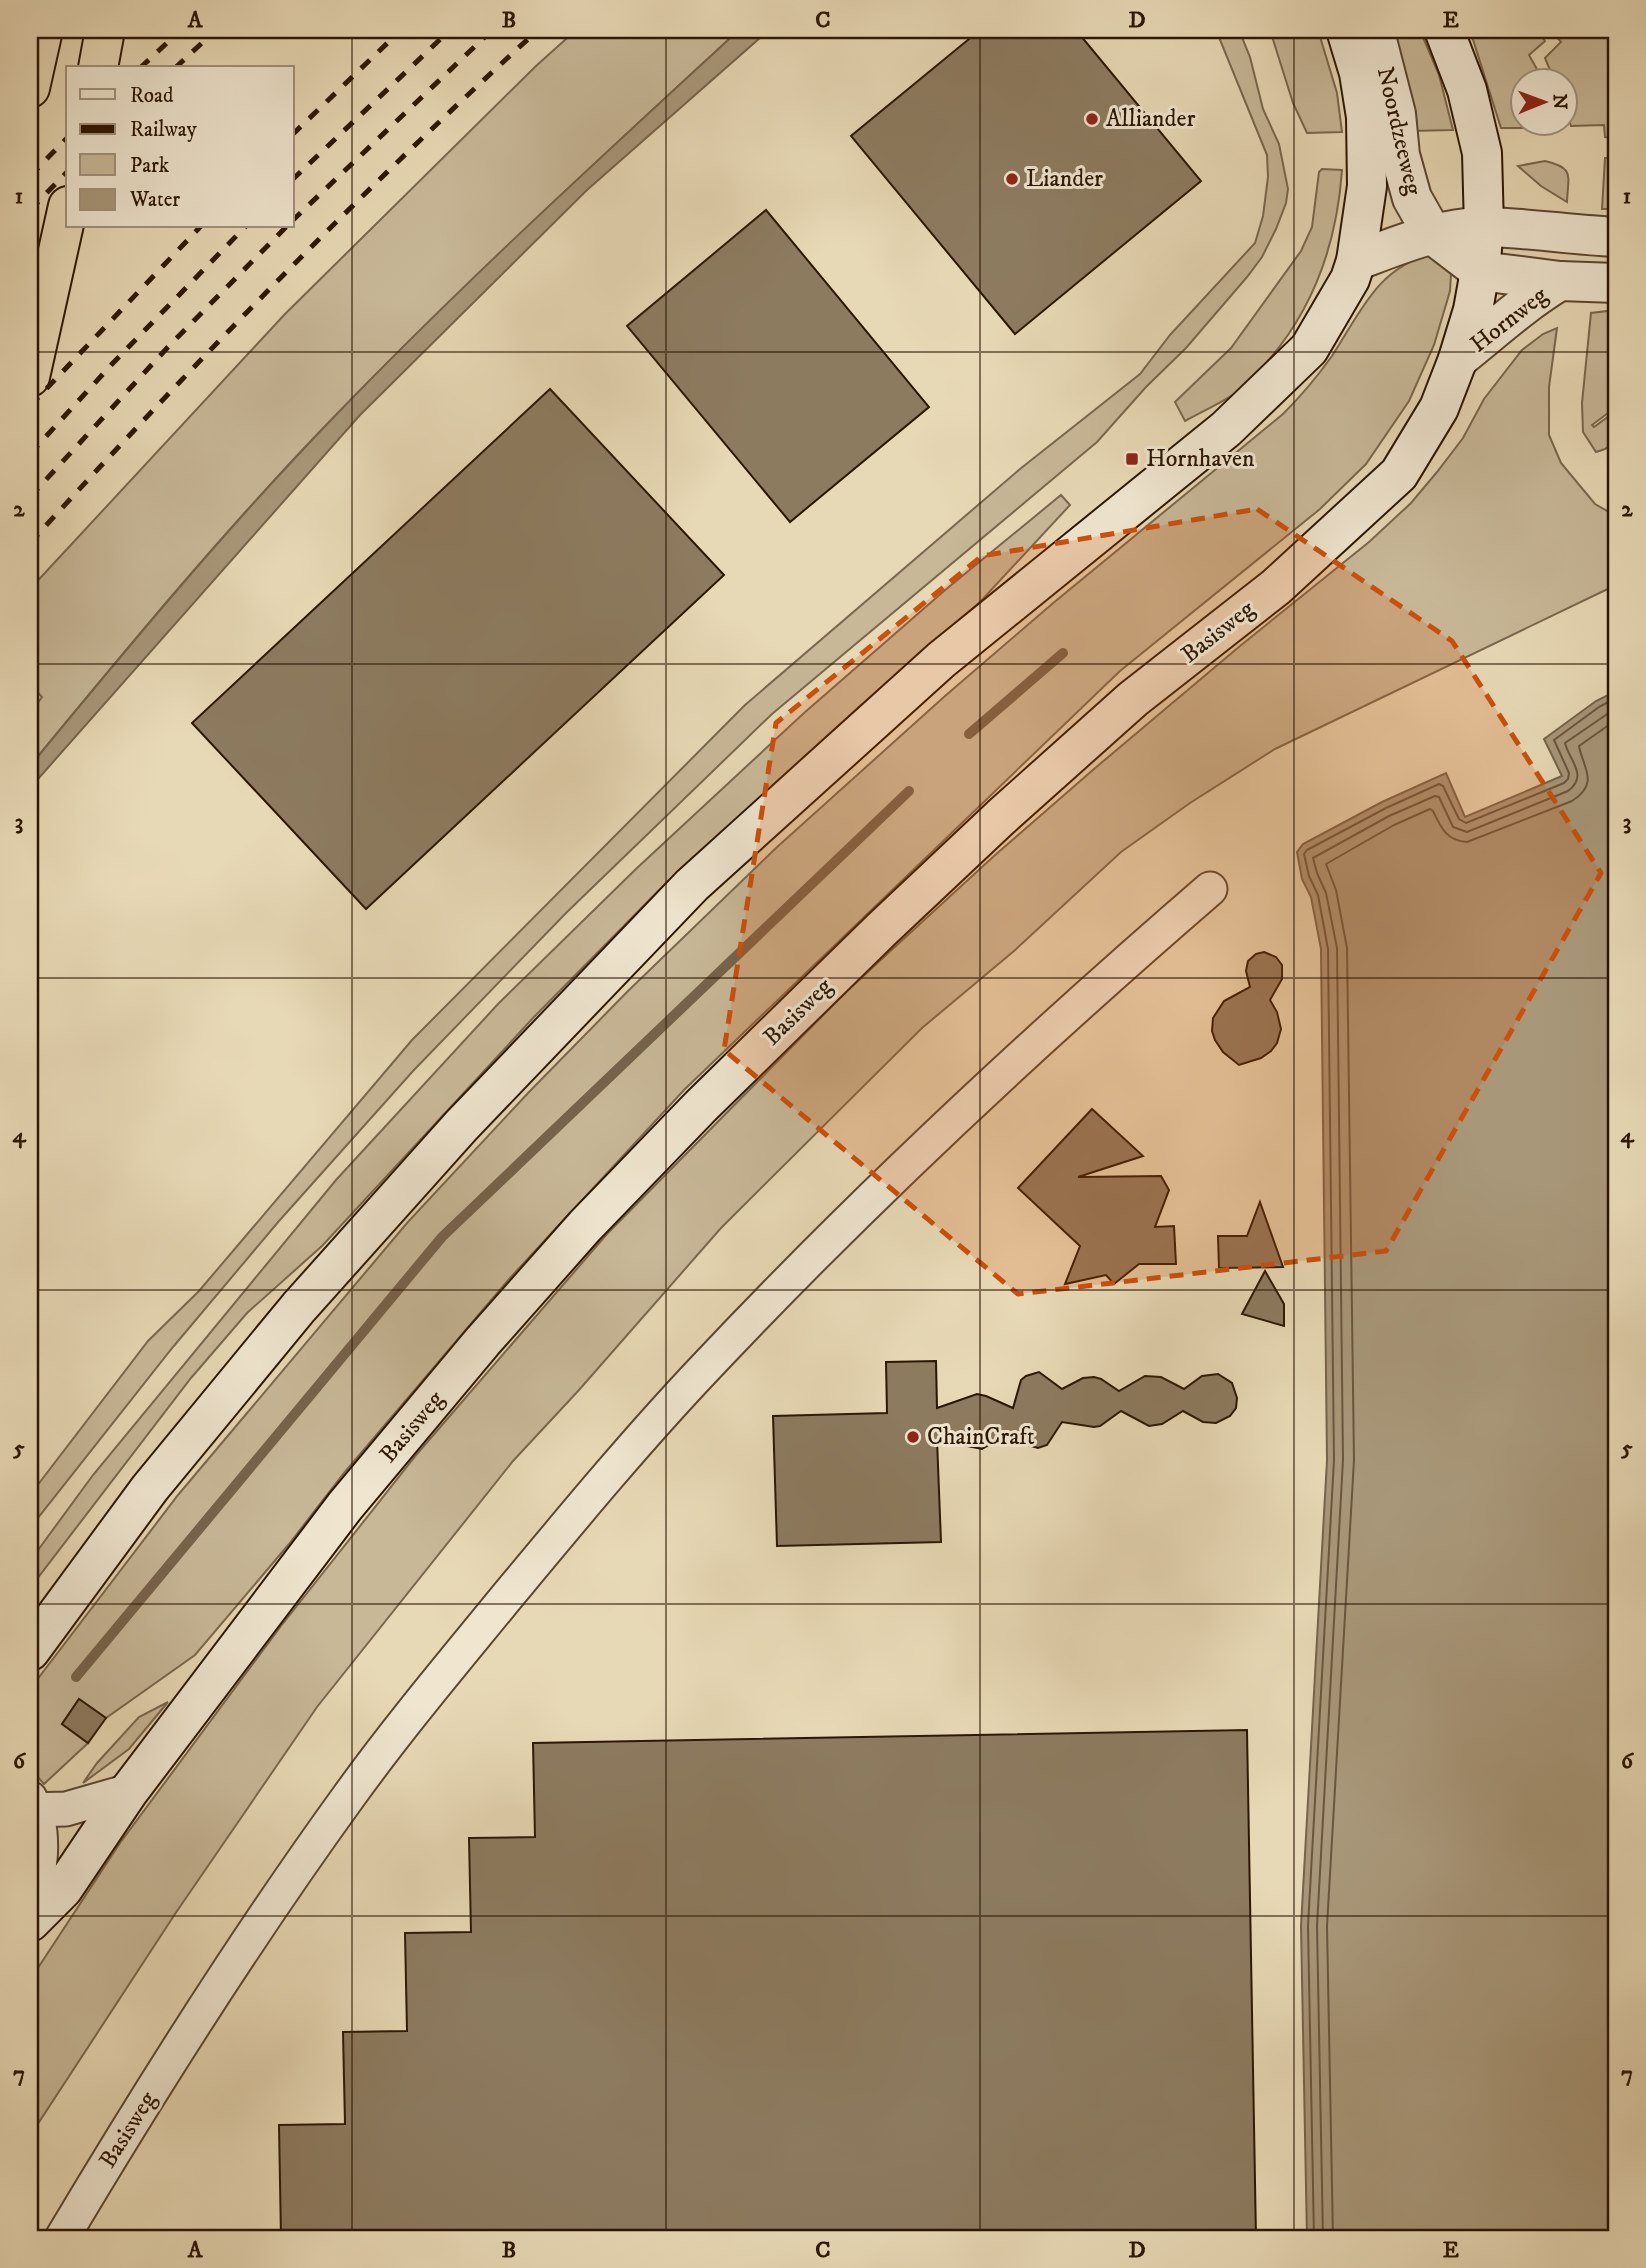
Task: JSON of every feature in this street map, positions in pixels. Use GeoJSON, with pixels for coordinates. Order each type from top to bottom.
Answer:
{"type":"FeatureCollection","features":[{"type":"Feature","properties":{"kind":"highway"},"geometry":{"type":"LineString","coordinates":[[30,88],[43,30]]}},
{"type":"Feature","properties":{"kind":"highway"},"geometry":{"type":"LineString","coordinates":[[97,66],[106,30]]}},
{"type":"Feature","properties":{"kind":"highway"},"geometry":{"type":"LineString","coordinates":[[30,377],[66,215]]}},
{"type":"Feature","properties":{"kind":"main road","name":"Noordzeeweg"},"geometry":{"type":"LineString","coordinates":[[1346,30],[1359,73],[1366,117],[1368,155],[1367,186],[1356,261]]}},
{"type":"Feature","properties":{"kind":"main road","name":"Noordzeeweg"},"geometry":{"type":"LineString","coordinates":[[1363,30],[1378,44],[1396,114],[1400,155],[1412,198],[1433,234],[1480,271]]}},
{"type":"Feature","properties":{"kind":"main road"},"geometry":{"type":"LineString","coordinates":[[1444,30],[1468,90],[1482,153],[1484,227],[1480,271]]}},
{"type":"Feature","properties":{"kind":"main road"},"geometry":{"type":"LineString","coordinates":[[30,1651],[176,1456],[299,1307],[461,1126],[692,885],[941,660],[1226,429],[1254,403],[1309,349],[1350,279],[1356,261],[1433,234],[1484,227],[1616,237]]}},
{"type":"Feature","properties":{"kind":"main road","name":"Hornweg"},"geometry":{"type":"LineString","coordinates":[[1480,271],[1560,281],[1616,283]]}},
{"type":"Feature","properties":{"kind":"main road","name":"Basisweg"},"geometry":{"type":"LineString","coordinates":[[30,1922],[63,1889],[130,1791],[345,1506],[585,1226],[711,1097],[1001,817],[1133,699],[1276,587],[1399,474],[1439,408],[1458,359],[1480,271]]}},
{"type":"Feature","properties":{"kind":"main road","name":"Hornweg"},"geometry":{"type":"LineString","coordinates":[[1458,359],[1504,323],[1529,299],[1560,281]]}},
{"type":"Feature","properties":{"kind":"street","name":"Basisweg"},"geometry":{"type":"LineString","coordinates":[[62,2238],[195,2023],[350,1795],[445,1672],[570,1521],[702,1371],[891,1180],[1079,1002],[1210,889]]}},
{"type":"Feature","properties":{"kind":"street","name":"Basisweg"},"geometry":{"type":"LineString","coordinates":[[30,1922],[42,1845],[32,1806],[66,1809],[130,1791]]}},
{"type":"Feature","properties":{"kind":"highlighted area"},"geometry":{"type":"Polygon","coordinates":[[[1257,509],[1452,641],[1601,873],[1386,1251],[1018,1294],[724,1050],[776,723],[982,556],[1257,509]]]}},
{"type":"Feature","properties":{"kind":"green space"},"geometry":{"type":"Polygon","coordinates":[[[576,30],[739,30],[584,173],[333,418],[140,633],[30,766],[30,713],[42,697],[30,684],[30,589],[285,314],[536,66],[576,30]]]}},
{"type":"Feature","properties":{"kind":"green space"},"geometry":{"type":"Polygon","coordinates":[[[1216,30],[1239,30],[1250,57],[1263,109],[1279,144],[1288,189],[1286,203],[1276,229],[1262,257],[1247,277],[1186,348],[1146,387],[1097,442],[772,714],[566,913],[413,1071],[279,1221],[173,1347],[30,1528],[30,1495],[148,1341],[199,1291],[412,1040],[745,705],[1020,469],[1140,374],[1170,335],[1255,243],[1263,216],[1268,177],[1267,155],[1216,30]]]}},
{"type":"Feature","properties":{"kind":"green space"},"geometry":{"type":"Polygon","coordinates":[[[1270,30],[1318,30],[1337,93],[1342,132],[1307,133],[1293,103],[1270,30]]]}},
{"type":"Feature","properties":{"kind":"green space"},"geometry":{"type":"Polygon","coordinates":[[[1383,30],[1420,30],[1439,75],[1453,130],[1409,131],[1383,30]]]}},
{"type":"Feature","properties":{"kind":"green space"},"geometry":{"type":"Polygon","coordinates":[[[1470,30],[1537,30],[1545,41],[1529,55],[1535,66],[1510,66],[1510,128],[1501,128],[1470,30]]]}},
{"type":"Feature","properties":{"kind":"green space"},"geometry":{"type":"Polygon","coordinates":[[[1551,30],[1616,30],[1616,138],[1605,137],[1604,125],[1580,126],[1580,66],[1548,66],[1545,58],[1561,42],[1551,30]]]}},
{"type":"Feature","properties":{"kind":"green space"},"geometry":{"type":"Polygon","coordinates":[[[1605,158],[1616,158],[1616,209],[1602,209],[1605,158]]]}},
{"type":"Feature","properties":{"kind":"green space"},"geometry":{"type":"Polygon","coordinates":[[[1545,161],[1561,167],[1568,174],[1567,202],[1541,186],[1518,166],[1545,161]]]}},
{"type":"Feature","properties":{"kind":"green space"},"geometry":{"type":"Polygon","coordinates":[[[1322,169],[1342,170],[1329,248],[1311,296],[1284,341],[1250,383],[1185,421],[1175,402],[1231,348],[1301,251],[1312,227],[1319,172],[1322,169]]]}},
{"type":"Feature","properties":{"kind":"green space"},"geometry":{"type":"Polygon","coordinates":[[[1431,255],[1449,266],[1451,274],[1450,291],[1434,345],[1409,401],[1366,464],[1320,509],[1120,671],[684,1090],[510,1278],[344,1473],[289,1544],[195,1655],[106,1718],[79,1699],[62,1724],[88,1743],[44,1784],[30,1768],[30,1689],[178,1495],[407,1223],[628,991],[776,848],[1052,604],[1283,414],[1326,364],[1361,309],[1384,281],[1413,261],[1431,255]]]}},
{"type":"Feature","properties":{"kind":"green space"},"geometry":{"type":"Polygon","coordinates":[[[1616,310],[1616,407],[1592,425],[1594,427],[1616,411],[1616,441],[1596,452],[1583,432],[1582,403],[1591,313],[1616,310]]]}},
{"type":"Feature","properties":{"kind":"green space"},"geometry":{"type":"Polygon","coordinates":[[[1557,328],[1549,387],[1549,435],[1561,463],[1595,504],[1616,516],[1616,585],[1275,749],[1190,803],[1121,852],[1014,951],[922,1028],[721,1228],[513,1461],[317,1707],[175,1914],[30,2136],[30,1980],[120,1843],[281,1626],[417,1454],[607,1234],[848,990],[994,856],[1094,769],[1369,542],[1411,503],[1463,438],[1484,399],[1522,350],[1543,334],[1557,328]]]}},
{"type":"Feature","properties":{"kind":"green space"},"geometry":{"type":"Polygon","coordinates":[[[1061,495],[1070,505],[980,602],[859,707],[669,880],[533,1018],[322,1246],[247,1313],[191,1378],[30,1588],[30,1561],[93,1475],[336,1180],[498,1004],[637,868],[804,713],[944,591],[1061,495]]]}},
{"type":"Feature","properties":{"kind":"green space"},"geometry":{"type":"Polygon","coordinates":[[[168,1702],[129,1749],[83,1783],[97,1763],[139,1717],[168,1702]]]}},
{"type":"Feature","properties":{"kind":"water"},"geometry":{"type":"Polygon","coordinates":[[[739,30],[769,30],[587,190],[360,415],[30,788],[30,766],[178,589],[293,460],[482,269],[739,30]]]}},
{"type":"Feature","properties":{"kind":"water"},"geometry":{"type":"Polygon","coordinates":[[[1616,691],[1616,2238],[1307,2238],[1301,1926],[1327,1460],[1321,949],[1311,897],[1302,879],[1297,852],[1303,844],[1382,802],[1446,773],[1465,817],[1562,776],[1544,739],[1596,701],[1616,691]]]}},
{"type":"Feature","properties":{"kind":"building"},"geometry":{"type":"Polygon","coordinates":[[[980,30],[1076,30],[1201,181],[1015,334],[851,136],[980,30]]]}},
{"type":"Feature","properties":{"kind":"building"},"geometry":{"type":"Polygon","coordinates":[[[766,210],[929,407],[790,522],[627,326],[766,210]]]}},
{"type":"Feature","properties":{"kind":"building"},"geometry":{"type":"Polygon","coordinates":[[[550,389],[724,575],[366,909],[192,723],[550,389]]]}},
{"type":"Feature","properties":{"kind":"building"},"geometry":{"type":"Polygon","coordinates":[[[1264,952],[1276,957],[1282,965],[1282,979],[1270,1000],[1277,1012],[1281,1029],[1277,1043],[1271,1051],[1261,1058],[1239,1065],[1223,1052],[1215,1040],[1212,1031],[1213,1018],[1224,1001],[1250,987],[1246,971],[1248,961],[1256,954],[1264,952]]]}},
{"type":"Feature","properties":{"kind":"building"},"geometry":{"type":"Polygon","coordinates":[[[1092,1109],[1143,1156],[1078,1177],[1161,1176],[1169,1190],[1155,1227],[1174,1226],[1176,1264],[1139,1264],[1114,1284],[1106,1275],[1065,1284],[1080,1246],[1018,1188],[1092,1109]]]}},
{"type":"Feature","properties":{"kind":"building"},"geometry":{"type":"Polygon","coordinates":[[[1260,1202],[1283,1267],[1219,1268],[1218,1236],[1247,1236],[1260,1202]]]}},
{"type":"Feature","properties":{"kind":"building"},"geometry":{"type":"Polygon","coordinates":[[[1265,1271],[1284,1304],[1284,1326],[1242,1314],[1265,1271]]]}},
{"type":"Feature","properties":{"kind":"building"},"geometry":{"type":"Polygon","coordinates":[[[936,1361],[937,1408],[977,1394],[1013,1408],[1021,1380],[1039,1372],[1062,1389],[1083,1378],[1094,1377],[1119,1391],[1145,1376],[1161,1377],[1184,1389],[1202,1376],[1218,1374],[1232,1383],[1237,1398],[1236,1408],[1230,1416],[1216,1423],[1203,1422],[1183,1411],[1162,1424],[1149,1426],[1121,1411],[1100,1426],[1062,1422],[1047,1445],[1038,1448],[1028,1445],[1011,1432],[982,1449],[937,1440],[941,1542],[777,1546],[773,1416],[887,1413],[886,1362],[936,1361]]]}},
{"type":"Feature","properties":{"kind":"building"},"geometry":{"type":"Polygon","coordinates":[[[79,1699],[106,1718],[88,1743],[62,1724],[79,1699]]]}},
{"type":"Feature","properties":{"kind":"building"},"geometry":{"type":"Polygon","coordinates":[[[1247,1730],[1256,2238],[281,2238],[279,2125],[345,2124],[343,2032],[407,2031],[405,1933],[471,1932],[469,1838],[535,1837],[533,1743],[1247,1730]]]}},
{"type":"Feature","properties":{"kind":"waterway"},"geometry":{"type":"LineString","coordinates":[[969,734],[1063,653]]}},
{"type":"Feature","properties":{"kind":"waterway"},"geometry":{"type":"LineString","coordinates":[[76,1677],[442,1237],[909,791]]}},
{"type":"Feature","properties":{"kind":"railway"},"geometry":{"type":"LineString","coordinates":[[142,66],[181,30]]}},
{"type":"Feature","properties":{"kind":"railway"},"geometry":{"type":"LineString","coordinates":[[177,66],[216,30]]}},
{"type":"Feature","properties":{"kind":"railway"},"geometry":{"type":"LineString","coordinates":[[294,133],[401,30]]}},
{"type":"Feature","properties":{"kind":"railway"},"geometry":{"type":"LineString","coordinates":[[294,178],[450,30]]}},
{"type":"Feature","properties":{"kind":"railway"},"geometry":{"type":"LineString","coordinates":[[294,219],[492,30]]}},
{"type":"Feature","properties":{"kind":"railway"},"geometry":{"type":"LineString","coordinates":[[30,543],[278,280],[406,153],[538,30]]}},
{"type":"Feature","properties":{"kind":"railway"},"geometry":{"type":"LineString","coordinates":[[30,176],[66,139]]}},
{"type":"Feature","properties":{"kind":"railway"},"geometry":{"type":"LineString","coordinates":[[30,210],[66,173]]}},
{"type":"Feature","properties":{"kind":"railway"},"geometry":{"type":"LineString","coordinates":[[30,406],[199,228]]}},
{"type":"Feature","properties":{"kind":"railway"},"geometry":{"type":"LineString","coordinates":[[30,454],[113,363],[244,228]]}},
{"type":"Feature","properties":{"kind":"railway"},"geometry":{"type":"LineString","coordinates":[[30,497],[168,347],[285,228]]}},
{"type":"Feature","properties":{"kind":"place","name":"Alliander"},"geometry":{"type":"Point","coordinates":[1092,119]}},
{"type":"Feature","properties":{"kind":"place","name":"Liander"},"geometry":{"type":"Point","coordinates":[1012,179]}},
{"type":"Feature","properties":{"kind":"place","name":"Hornhaven"},"geometry":{"type":"Point","coordinates":[1132,459]}},
{"type":"Feature","properties":{"kind":"place","name":"ChainCraft"},"geometry":{"type":"Point","coordinates":[913,1437]}}]}
